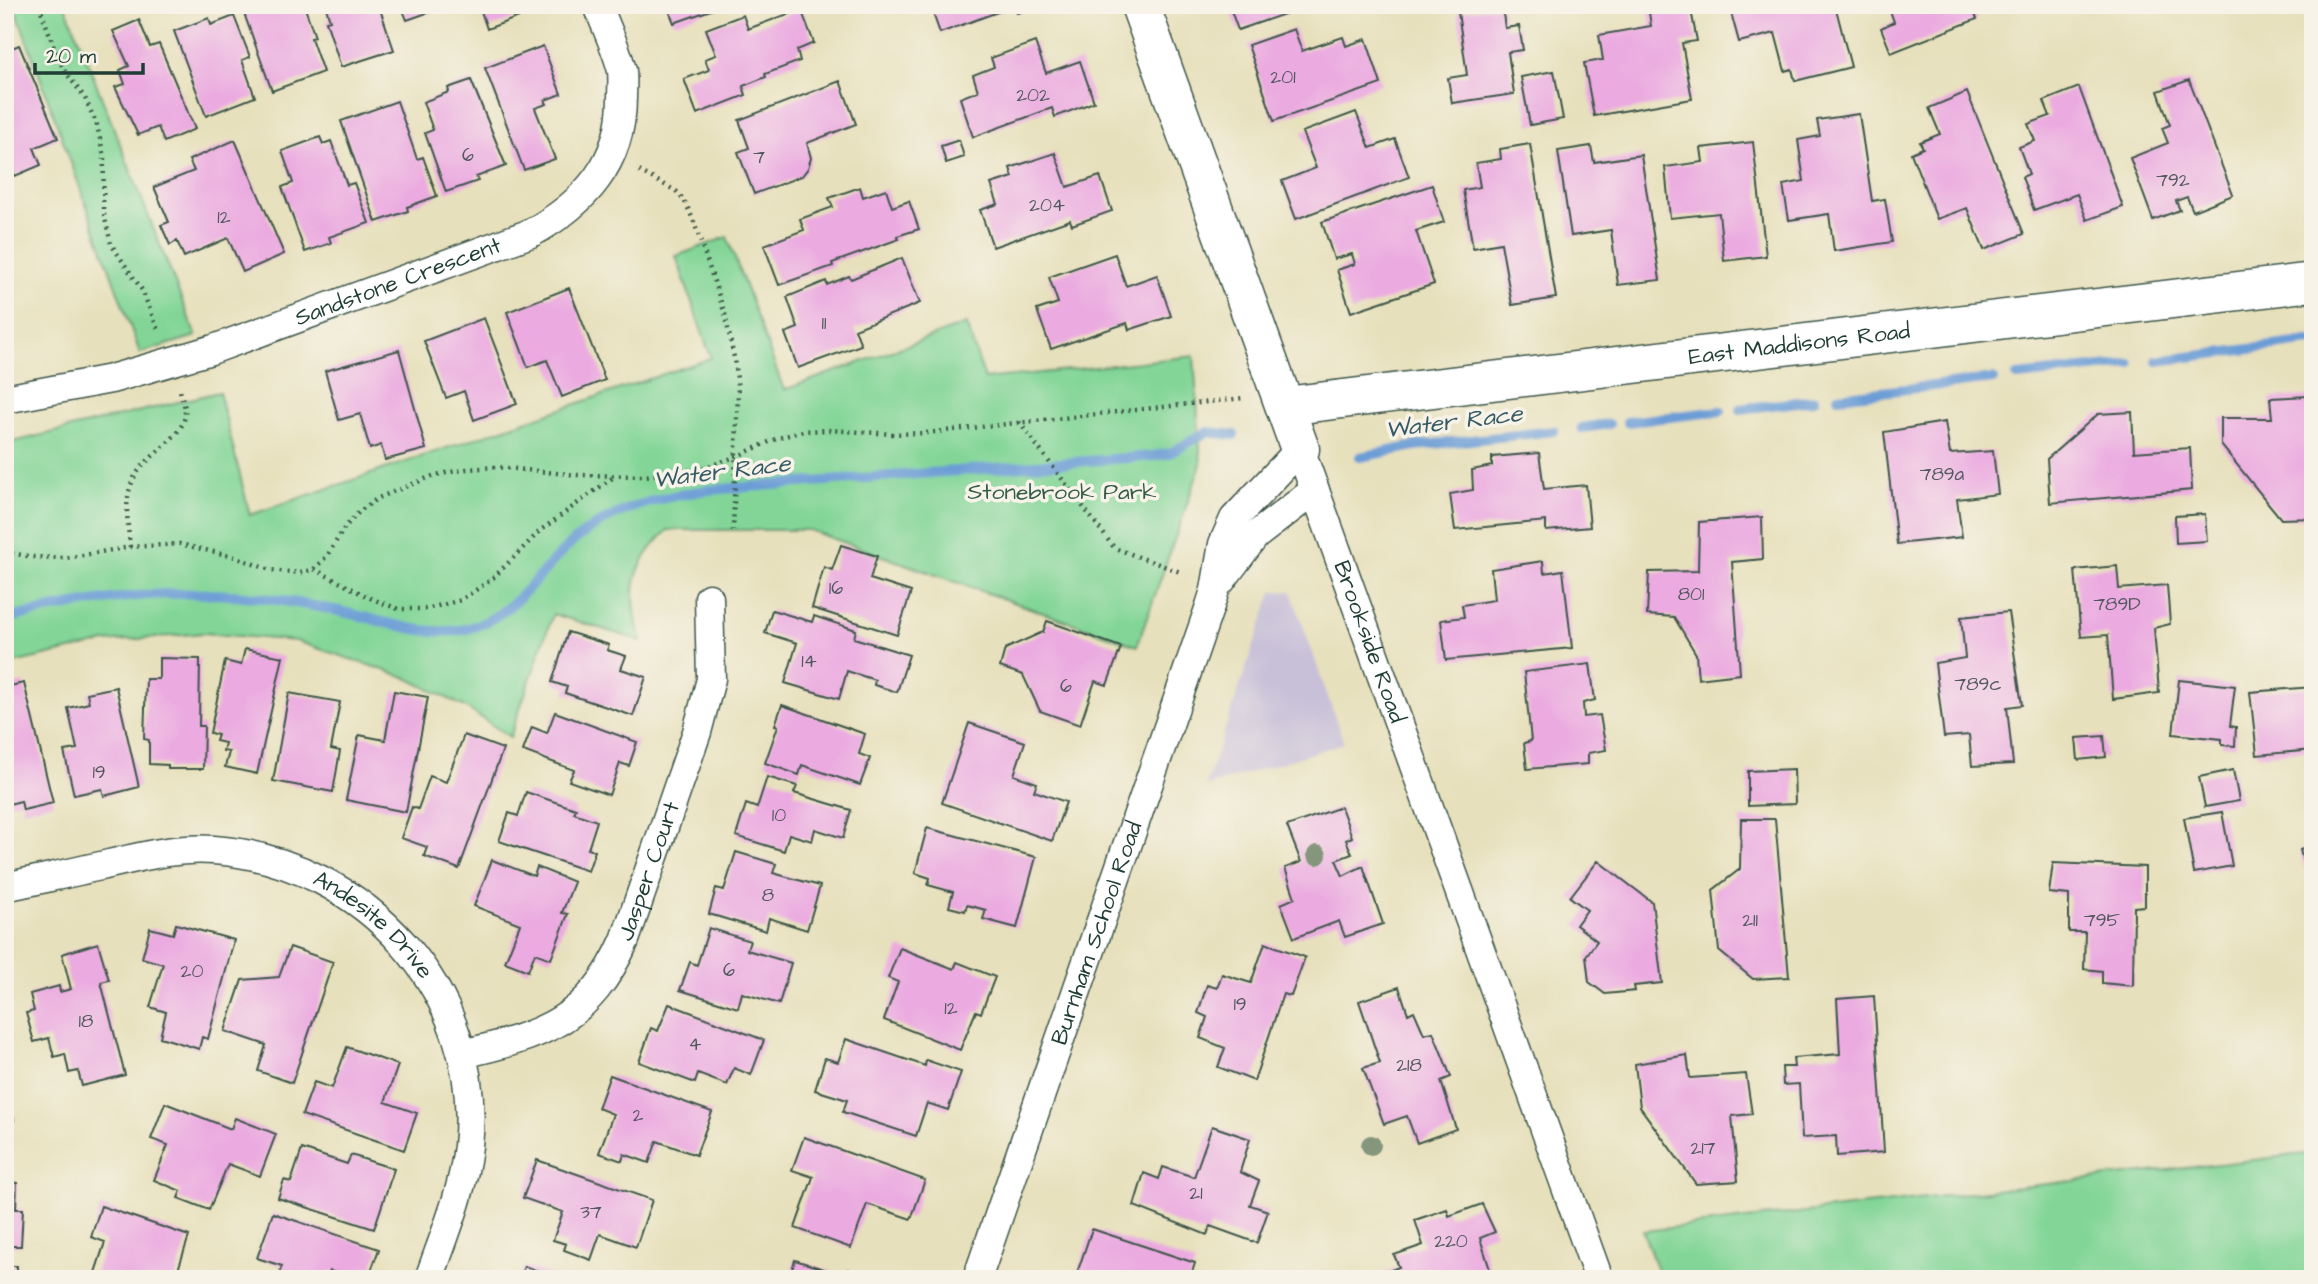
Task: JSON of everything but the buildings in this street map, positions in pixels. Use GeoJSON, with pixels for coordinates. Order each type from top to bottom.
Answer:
{"type":"FeatureCollection","features":[{"type":"Feature","properties":{"kind":"street","name":"Sandstone Crescent"},"geometry":{"type":"LineString","coordinates":[[5,399],[111,379],[211,350],[531,233],[555,219],[596,182],[622,123],[622,72],[597,5]]}},
{"type":"Feature","properties":{"kind":"street","name":"Brookside Road"},"geometry":{"type":"LineString","coordinates":[[1140,5],[1599,1279]]}},
{"type":"Feature","properties":{"kind":"street","name":"East Maddisons Road"},"geometry":{"type":"LineString","coordinates":[[1285,406],[2313,282]]}},
{"type":"Feature","properties":{"kind":"street","name":"Burnham School Road"},"geometry":{"type":"LineString","coordinates":[[977,1279],[1215,590],[1223,544],[1234,519],[1300,449]]}},
{"type":"Feature","properties":{"kind":"street","name":"Burnham School Road"},"geometry":{"type":"LineString","coordinates":[[1215,590],[1250,541],[1315,490]]}},
{"type":"Feature","properties":{"kind":"street","name":"Jasper Court"},"geometry":{"type":"LineString","coordinates":[[462,1054],[509,1044],[538,1034],[558,1023],[582,1005],[601,985],[615,963],[697,732],[712,679],[709,598]]}},
{"type":"Feature","properties":{"kind":"street","name":"Andesite Drive"},"geometry":{"type":"LineString","coordinates":[[5,887],[181,850],[243,853],[302,870],[333,885],[385,923],[425,971],[441,999],[462,1054],[468,1089],[468,1146],[458,1197],[429,1279]]}},
{"type":"Feature","properties":{"kind":"path"},"geometry":{"type":"LineString","coordinates":[[40,5],[64,70],[85,98],[97,124],[104,156],[103,210],[111,244],[142,290],[185,411],[184,421],[168,441],[141,464],[128,492],[126,509],[130,547]]}},
{"type":"Feature","properties":{"kind":"path"},"geometry":{"type":"LineString","coordinates":[[609,157],[659,180],[676,191],[684,200],[693,219],[730,335],[738,393],[733,531]]}},
{"type":"Feature","properties":{"kind":"path"},"geometry":{"type":"LineString","coordinates":[[5,551],[33,557],[66,558],[130,547],[180,544],[204,548],[270,570],[300,573],[314,569],[327,556],[345,527],[360,511],[378,498],[435,475],[467,469],[496,467],[615,476],[673,473],[701,469],[778,438],[803,431],[894,435],[1245,398]]}},
{"type":"Feature","properties":{"kind":"path"},"geometry":{"type":"LineString","coordinates":[[1018,421],[1117,549],[1183,573]]}},
{"type":"Feature","properties":{"kind":"path"},"geometry":{"type":"LineString","coordinates":[[314,569],[370,598],[398,609],[412,611],[445,605],[461,600],[484,585],[541,530],[615,476]]}},
{"type":"Feature","properties":{"kind":"shaded area"},"geometry":{"type":"Polygon","coordinates":[[[1291,591],[1344,743],[1205,787],[1272,592],[1291,591]]]}},
{"type":"Feature","properties":{"kind":"green space"},"geometry":{"type":"Polygon","coordinates":[[[14,5],[65,5],[196,336],[140,353],[14,5]]]}},
{"type":"Feature","properties":{"kind":"green space","name":"Stonebrook Park"},"geometry":{"type":"Polygon","coordinates":[[[727,237],[784,390],[966,324],[985,379],[1194,356],[1201,464],[1137,646],[809,530],[668,530],[646,556],[635,581],[634,608],[641,641],[553,614],[510,737],[465,707],[405,677],[296,641],[204,633],[106,642],[5,665],[5,444],[219,392],[250,515],[711,358],[676,256],[727,237]]]}},
{"type":"Feature","properties":{"kind":"green space"},"geometry":{"type":"Polygon","coordinates":[[[2313,1153],[2313,1279],[1660,1279],[1643,1231],[2313,1153]]]}},
{"type":"Feature","properties":{"kind":"waterway","name":"Water Race"},"geometry":{"type":"LineString","coordinates":[[2157,361],[2312,341]]}},
{"type":"Feature","properties":{"kind":"waterway","name":"Water Race"},"geometry":{"type":"LineString","coordinates":[[2017,376],[2130,364]]}},
{"type":"Feature","properties":{"kind":"waterway","name":"Water Race"},"geometry":{"type":"LineString","coordinates":[[1838,397],[1993,379]]}},
{"type":"Feature","properties":{"kind":"waterway","name":"Water Race"},"geometry":{"type":"LineString","coordinates":[[1740,409],[1814,400]]}},
{"type":"Feature","properties":{"kind":"waterway","name":"Water Race"},"geometry":{"type":"LineString","coordinates":[[1627,422],[1721,411]]}},
{"type":"Feature","properties":{"kind":"waterway","name":"Water Race"},"geometry":{"type":"LineString","coordinates":[[1582,428],[1609,424]]}},
{"type":"Feature","properties":{"kind":"waterway","name":"Water Race"},"geometry":{"type":"LineString","coordinates":[[1360,457],[1415,446],[1554,431]]}},
{"type":"Feature","properties":{"kind":"waterway","name":"Water Race"},"geometry":{"type":"LineString","coordinates":[[5,619],[108,599],[208,594],[278,600],[425,630],[466,629],[498,615],[512,604],[562,552],[590,529],[621,512],[655,500],[708,490],[1153,456],[1170,453],[1207,432],[1234,435]]}}]}
